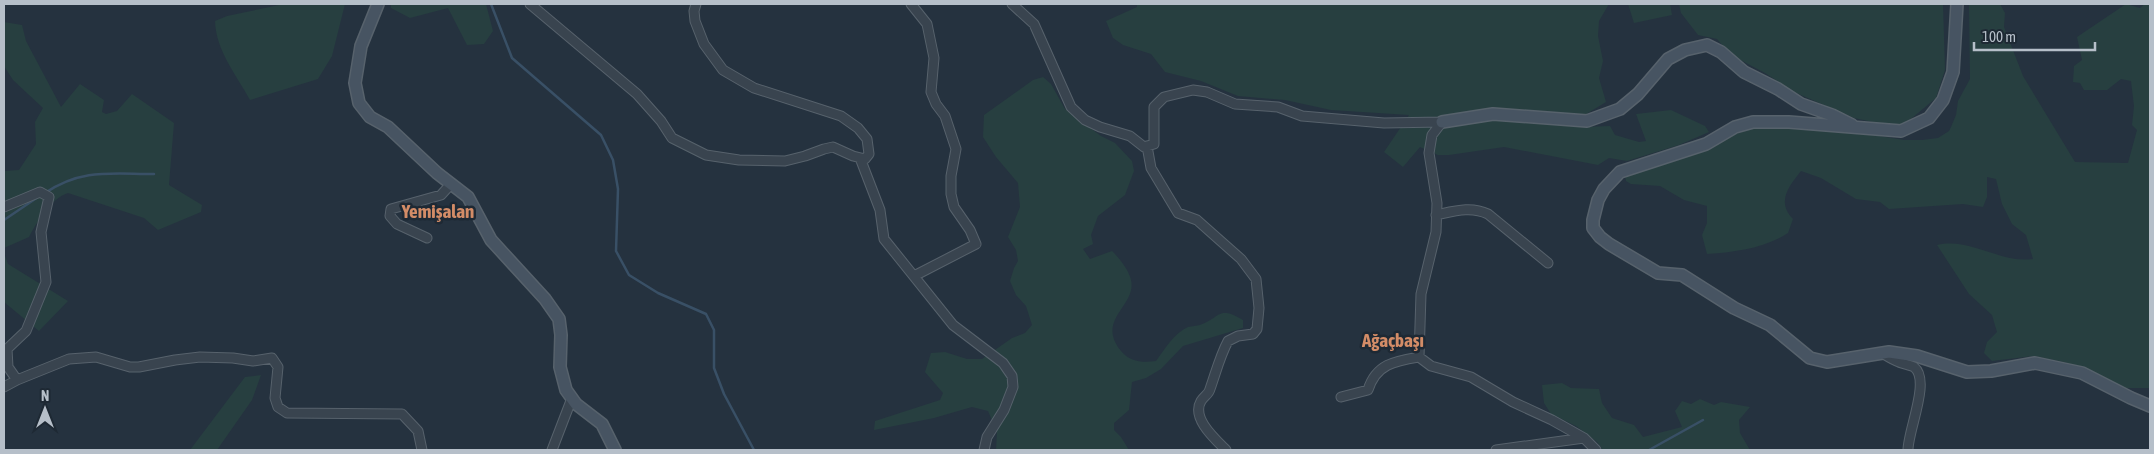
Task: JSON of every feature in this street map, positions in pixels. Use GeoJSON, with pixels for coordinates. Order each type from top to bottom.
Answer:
{"type":"FeatureCollection","features":[{"type":"Feature","properties":{"kind":"main road"},"geometry":{"type":"LineString","coordinates":[[378,4],[361,46],[355,82],[359,103],[370,117],[388,127],[468,197],[491,240],[545,299],[559,319],[561,335],[560,367],[566,390],[576,404],[602,424],[615,450]]}},
{"type":"Feature","properties":{"kind":"main road"},"geometry":{"type":"LineString","coordinates":[[1956,4],[1953,72],[1943,100],[1928,118],[1901,131],[1789,122],[1753,122],[1735,127],[1706,144],[1620,172],[1604,189],[1598,200],[1593,220],[1594,228],[1600,237],[1609,244],[1658,273],[1682,275],[1734,308],[1770,325],[1810,358],[1827,362],[1889,352],[1917,356],[1967,372],[1991,371],[2035,363],[2082,373],[2149,404]]}},
{"type":"Feature","properties":{"kind":"main road"},"geometry":{"type":"LineString","coordinates":[[1442,122],[1493,114],[1587,121],[1620,109],[1638,94],[1668,59],[1685,50],[1707,46],[1721,52],[1744,72],[1778,89],[1801,104],[1832,115],[1858,128]]}},
{"type":"Feature","properties":{"kind":"street"},"geometry":{"type":"LineString","coordinates":[[530,4],[637,94],[661,121],[672,138],[706,155],[739,160],[785,161],[833,147],[865,159],[869,154],[867,139],[858,128],[841,116],[754,88],[723,70],[704,44],[695,21],[694,11],[696,4]]}},
{"type":"Feature","properties":{"kind":"street"},"geometry":{"type":"LineString","coordinates":[[911,4],[927,24],[934,58],[931,92],[936,104],[945,116],[956,149],[951,176],[951,194],[954,208],[970,230],[976,244],[914,276]]}},
{"type":"Feature","properties":{"kind":"street"},"geometry":{"type":"LineString","coordinates":[[1012,4],[1034,24],[1071,107],[1085,120],[1100,128],[1130,136],[1144,147],[1154,144],[1154,107],[1164,97],[1193,90],[1207,92],[1235,104],[1278,107],[1302,116],[1384,123],[1442,122]]}},
{"type":"Feature","properties":{"kind":"street"},"geometry":{"type":"LineString","coordinates":[[1419,357],[1420,294],[1436,232],[1437,203],[1429,153],[1432,135],[1442,122]]}},
{"type":"Feature","properties":{"kind":"street"},"geometry":{"type":"LineString","coordinates":[[1147,146],[1151,168],[1178,213],[1197,220],[1241,259],[1256,279],[1259,308],[1257,330],[1253,334],[1238,336],[1228,341],[1215,372],[1210,391],[1201,401],[1199,408],[1202,422],[1212,436],[1226,450]]}},
{"type":"Feature","properties":{"kind":"street"},"geometry":{"type":"LineString","coordinates":[[860,158],[880,210],[884,239],[952,325],[1003,363],[1012,376],[1013,387],[1004,410],[987,437],[984,450]]}},
{"type":"Feature","properties":{"kind":"street"},"geometry":{"type":"LineString","coordinates":[[427,238],[397,224],[390,216],[391,209],[441,195],[451,184]]}},
{"type":"Feature","properties":{"kind":"street"},"geometry":{"type":"LineString","coordinates":[[4,207],[40,192],[49,197],[41,232],[46,282],[26,330],[7,349],[8,368],[17,380]]}},
{"type":"Feature","properties":{"kind":"street"},"geometry":{"type":"LineString","coordinates":[[1436,215],[1464,209],[1478,209],[1488,214],[1548,262]]}},
{"type":"Feature","properties":{"kind":"street"},"geometry":{"type":"LineString","coordinates":[[1881,353],[1914,368],[1920,377],[1921,392],[1914,415],[1908,450]]}},
{"type":"Feature","properties":{"kind":"street"},"geometry":{"type":"LineString","coordinates":[[4,387],[69,359],[78,358],[96,357],[130,367],[200,357],[253,361],[272,358],[278,367],[276,398],[278,408],[287,413],[402,414],[418,431],[422,450]]}},
{"type":"Feature","properties":{"kind":"street"},"geometry":{"type":"LineString","coordinates":[[1341,397],[1368,390],[1371,379],[1377,371],[1390,364],[1419,357]]}},
{"type":"Feature","properties":{"kind":"street"},"geometry":{"type":"LineString","coordinates":[[1419,357],[1431,366],[1471,377],[1513,402],[1552,420],[1584,438],[1596,450]]}},
{"type":"Feature","properties":{"kind":"street"},"geometry":{"type":"LineString","coordinates":[[552,450],[572,398]]}},
{"type":"Feature","properties":{"kind":"street"},"geometry":{"type":"LineString","coordinates":[[1496,450],[1584,438]]}},
{"type":"Feature","properties":{"kind":"green space"},"geometry":{"type":"Polygon","coordinates":[[[284,4],[345,4],[332,56],[318,79],[250,100],[223,52],[216,32],[215,21],[227,16],[284,4]]]}},
{"type":"Feature","properties":{"kind":"green space"},"geometry":{"type":"Polygon","coordinates":[[[391,4],[486,4],[493,31],[484,44],[467,45],[448,8],[410,18],[391,8],[391,4]]]}},
{"type":"Feature","properties":{"kind":"green space"},"geometry":{"type":"Polygon","coordinates":[[[1137,4],[1609,4],[1599,21],[1598,36],[1603,61],[1599,78],[1606,102],[1583,116],[1583,127],[1610,126],[1615,135],[1639,142],[1646,141],[1636,114],[1671,110],[1705,126],[1709,132],[1679,145],[1627,161],[1609,158],[1598,165],[1504,147],[1438,155],[1420,147],[1403,167],[1384,152],[1409,115],[1331,110],[1285,100],[1238,96],[1201,81],[1165,72],[1151,54],[1123,45],[1113,38],[1106,21],[1137,7],[1137,4]]]}},
{"type":"Feature","properties":{"kind":"green space"},"geometry":{"type":"Polygon","coordinates":[[[1628,4],[1670,4],[1672,15],[1634,23],[1628,4]]]}},
{"type":"Feature","properties":{"kind":"green space"},"geometry":{"type":"Polygon","coordinates":[[[1679,4],[1943,4],[1945,70],[1936,98],[1900,128],[1854,118],[1794,92],[1765,73],[1731,55],[1717,39],[1698,35],[1681,13],[1679,4]]]}},
{"type":"Feature","properties":{"kind":"green space"},"geometry":{"type":"Polygon","coordinates":[[[1969,4],[2000,4],[2005,13],[2004,27],[2023,76],[2075,162],[2128,163],[2137,130],[2132,125],[2134,106],[2131,81],[2121,79],[2107,90],[2084,90],[2080,83],[2073,82],[2074,66],[2082,60],[2077,37],[2126,4],[2140,8],[2145,4],[2150,4],[2150,388],[2125,388],[2068,363],[2034,356],[1992,361],[1984,353],[1987,342],[1997,332],[1992,315],[1969,294],[1937,245],[1961,245],[2009,258],[2033,259],[2026,235],[2012,224],[2002,204],[1996,179],[1987,177],[1987,197],[1983,207],[1963,204],[1889,209],[1880,202],[1856,199],[1821,178],[1801,171],[1792,182],[1786,194],[1785,206],[1793,219],[1788,233],[1760,246],[1707,254],[1702,235],[1707,223],[1707,206],[1684,200],[1660,186],[1631,184],[1626,181],[1625,175],[1701,152],[1736,134],[1760,126],[1867,134],[1904,140],[1938,138],[1949,131],[1956,115],[1958,101],[1970,79],[1969,4]]]}},
{"type":"Feature","properties":{"kind":"green space"},"geometry":{"type":"Polygon","coordinates":[[[4,22],[22,25],[26,41],[61,107],[80,84],[104,100],[102,112],[106,114],[117,111],[132,94],[174,123],[169,185],[202,205],[201,212],[158,230],[144,218],[68,193],[50,205],[29,237],[4,248],[4,171],[19,170],[36,144],[35,122],[43,108],[13,80],[4,66],[4,22]]]}},
{"type":"Feature","properties":{"kind":"green space"},"geometry":{"type":"Polygon","coordinates":[[[1043,77],[1051,84],[1065,109],[1101,136],[1115,143],[1132,161],[1134,171],[1125,195],[1098,216],[1091,235],[1093,244],[1083,249],[1090,259],[1112,251],[1130,276],[1131,289],[1128,298],[1114,321],[1112,330],[1114,340],[1121,351],[1137,361],[1156,361],[1178,333],[1188,327],[1200,325],[1224,313],[1243,320],[1243,328],[1183,346],[1161,369],[1146,378],[1132,382],[1129,410],[1114,423],[1114,430],[1129,450],[996,450],[997,432],[988,411],[972,407],[934,418],[874,430],[875,421],[940,400],[943,393],[925,372],[931,353],[945,352],[967,359],[982,359],[1012,338],[1025,333],[1032,325],[1026,306],[1016,295],[1010,281],[1018,261],[1016,250],[1008,237],[1020,207],[1018,183],[996,157],[983,137],[984,115],[1033,80],[1043,77]]]}},
{"type":"Feature","properties":{"kind":"green space"},"geometry":{"type":"Polygon","coordinates":[[[4,253],[8,264],[68,301],[39,331],[4,302],[4,253]]]}},
{"type":"Feature","properties":{"kind":"green space"},"geometry":{"type":"Polygon","coordinates":[[[261,375],[252,400],[217,450],[190,450],[245,377],[261,375]]]}},
{"type":"Feature","properties":{"kind":"green space"},"geometry":{"type":"Polygon","coordinates":[[[1562,383],[1571,388],[1599,389],[1602,403],[1612,418],[1634,425],[1643,437],[1682,427],[1675,411],[1682,401],[1691,404],[1700,399],[1714,405],[1721,402],[1750,407],[1739,420],[1740,433],[1750,450],[1603,450],[1597,442],[1576,426],[1551,414],[1544,403],[1542,385],[1562,383]]]}},
{"type":"Feature","properties":{"kind":"waterway"},"geometry":{"type":"LineString","coordinates":[[491,4],[512,58],[601,135],[613,160],[618,189],[616,251],[629,275],[658,293],[706,314],[714,330],[714,368],[724,394],[754,450]]}},
{"type":"Feature","properties":{"kind":"waterway"},"geometry":{"type":"LineString","coordinates":[[45,193],[72,179],[85,176],[111,173],[154,174]]}},
{"type":"Feature","properties":{"kind":"waterway"},"geometry":{"type":"LineString","coordinates":[[4,220],[38,197]]}},
{"type":"Feature","properties":{"kind":"waterway"},"geometry":{"type":"LineString","coordinates":[[1649,450],[1703,420]]}},
{"type":"Feature","properties":{"kind":"district","name":"Yemişalan"},"geometry":{"type":"Point","coordinates":[438,211]}},
{"type":"Feature","properties":{"kind":"district","name":"Ağaçbaşı"},"geometry":{"type":"Point","coordinates":[1393,340]}}]}
